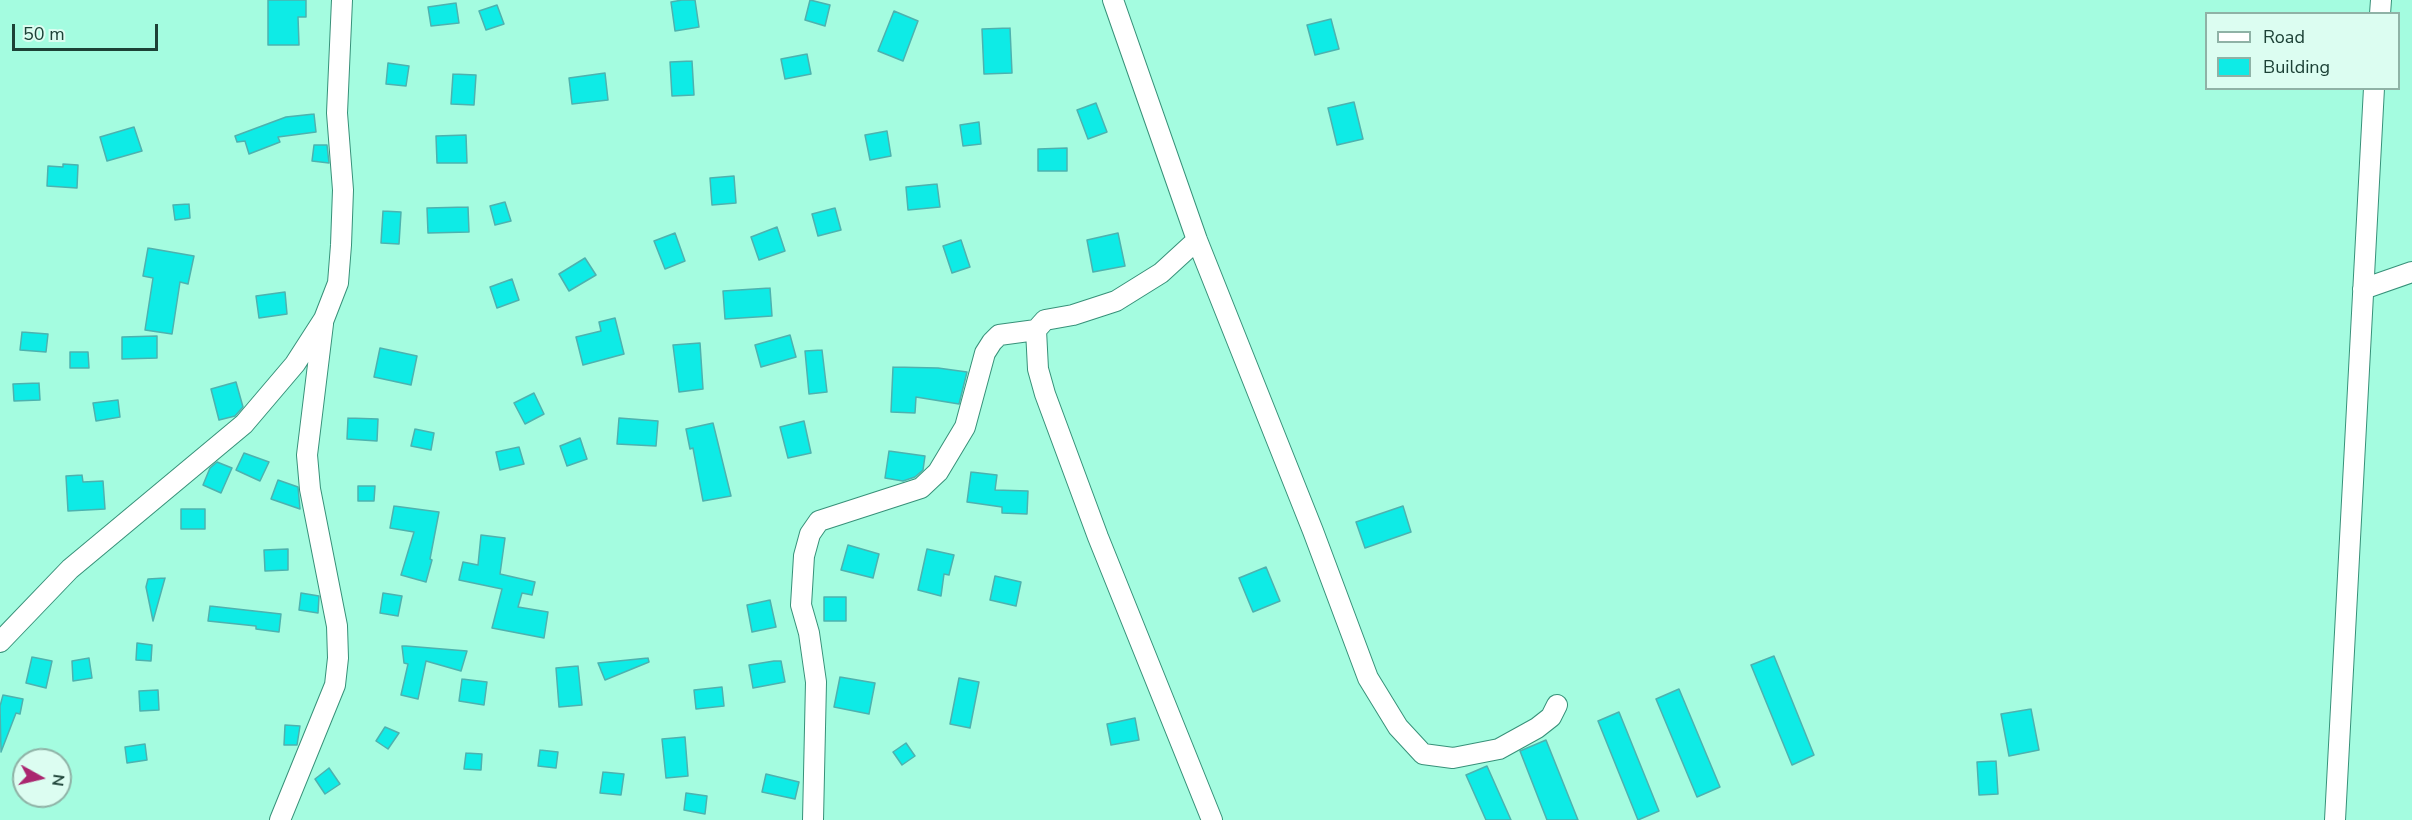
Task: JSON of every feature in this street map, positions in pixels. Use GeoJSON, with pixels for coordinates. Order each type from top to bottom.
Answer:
{"type":"FeatureCollection","features":[{"type":"Feature","properties":{"kind":"street"},"geometry":{"type":"LineString","coordinates":[[0,642],[70,569],[244,424],[295,363],[324,319],[338,283],[341,245],[343,190],[338,113],[342,0]]}},
{"type":"Feature","properties":{"kind":"street"},"geometry":{"type":"LineString","coordinates":[[1113,0],[1197,240],[1313,531],[1368,678],[1398,727],[1423,754],[1454,758],[1499,749],[1537,728],[1551,717],[1557,705]]}},
{"type":"Feature","properties":{"kind":"street"},"geometry":{"type":"LineString","coordinates":[[2336,820],[2374,90]]}},
{"type":"Feature","properties":{"kind":"street"},"geometry":{"type":"LineString","coordinates":[[813,820],[816,682],[809,633],[801,605],[804,556],[810,534],[819,521],[921,488],[938,472],[965,427],[985,353],[999,335],[1036,330],[1045,320],[1073,315],[1116,301],[1161,273],[1197,240]]}},
{"type":"Feature","properties":{"kind":"street"},"geometry":{"type":"LineString","coordinates":[[2363,289],[2412,272]]}},
{"type":"Feature","properties":{"kind":"street"},"geometry":{"type":"LineString","coordinates":[[280,820],[334,685],[338,658],[337,626],[310,489],[307,455],[324,319]]}},
{"type":"Feature","properties":{"kind":"street"},"geometry":{"type":"LineString","coordinates":[[1036,330],[1038,369],[1049,404],[1098,537],[1212,820]]}},
{"type":"Feature","properties":{"kind":"building"},"geometry":{"type":"Polygon","coordinates":[[[268,0],[306,0],[306,17],[298,17],[299,45],[268,45],[268,0]]]}},
{"type":"Feature","properties":{"kind":"building"},"geometry":{"type":"Polygon","coordinates":[[[695,0],[699,27],[675,31],[671,2],[695,0]]]}},
{"type":"Feature","properties":{"kind":"building"},"geometry":{"type":"Polygon","coordinates":[[[810,0],[830,5],[825,26],[805,20],[810,0]]]}},
{"type":"Feature","properties":{"kind":"building"},"geometry":{"type":"Polygon","coordinates":[[[456,3],[459,23],[431,26],[428,7],[456,3]]]}},
{"type":"Feature","properties":{"kind":"building"},"geometry":{"type":"Polygon","coordinates":[[[497,5],[504,24],[486,30],[479,11],[497,5]]]}},
{"type":"Feature","properties":{"kind":"building"},"geometry":{"type":"Polygon","coordinates":[[[894,11],[918,21],[903,61],[878,51],[894,11]]]}},
{"type":"Feature","properties":{"kind":"building"},"geometry":{"type":"Polygon","coordinates":[[[1331,19],[1339,49],[1315,55],[1307,25],[1331,19]]]}},
{"type":"Feature","properties":{"kind":"building"},"geometry":{"type":"Polygon","coordinates":[[[1010,28],[1012,73],[984,74],[982,29],[1010,28]]]}},
{"type":"Feature","properties":{"kind":"building"},"geometry":{"type":"Polygon","coordinates":[[[807,54],[811,74],[785,79],[781,59],[807,54]]]}},
{"type":"Feature","properties":{"kind":"building"},"geometry":{"type":"Polygon","coordinates":[[[692,61],[694,95],[672,96],[670,62],[692,61]]]}},
{"type":"Feature","properties":{"kind":"building"},"geometry":{"type":"Polygon","coordinates":[[[388,63],[409,66],[406,86],[386,84],[388,63]]]}},
{"type":"Feature","properties":{"kind":"building"},"geometry":{"type":"Polygon","coordinates":[[[605,73],[608,100],[572,104],[569,78],[605,73]]]}},
{"type":"Feature","properties":{"kind":"building"},"geometry":{"type":"Polygon","coordinates":[[[453,74],[476,75],[474,105],[451,104],[453,74]]]}},
{"type":"Feature","properties":{"kind":"building"},"geometry":{"type":"Polygon","coordinates":[[[1354,102],[1363,139],[1337,145],[1328,108],[1354,102]]]}},
{"type":"Feature","properties":{"kind":"building"},"geometry":{"type":"Polygon","coordinates":[[[1096,103],[1107,132],[1088,139],[1077,110],[1096,103]]]}},
{"type":"Feature","properties":{"kind":"building"},"geometry":{"type":"Polygon","coordinates":[[[314,114],[316,132],[278,137],[280,142],[249,154],[245,141],[237,142],[235,136],[286,117],[314,114]]]}},
{"type":"Feature","properties":{"kind":"building"},"geometry":{"type":"Polygon","coordinates":[[[979,122],[981,144],[963,146],[960,125],[979,122]]]}},
{"type":"Feature","properties":{"kind":"building"},"geometry":{"type":"Polygon","coordinates":[[[134,127],[142,151],[107,161],[100,137],[134,127]]]}},
{"type":"Feature","properties":{"kind":"building"},"geometry":{"type":"Polygon","coordinates":[[[887,131],[891,156],[870,160],[865,135],[887,131]]]}},
{"type":"Feature","properties":{"kind":"building"},"geometry":{"type":"Polygon","coordinates":[[[466,135],[467,163],[437,163],[436,136],[466,135]]]}},
{"type":"Feature","properties":{"kind":"building"},"geometry":{"type":"Polygon","coordinates":[[[314,145],[327,145],[329,163],[312,161],[314,145]]]}},
{"type":"Feature","properties":{"kind":"building"},"geometry":{"type":"Polygon","coordinates":[[[1067,148],[1067,171],[1038,171],[1038,149],[1067,148]]]}},
{"type":"Feature","properties":{"kind":"building"},"geometry":{"type":"Polygon","coordinates":[[[63,164],[78,165],[77,188],[47,186],[48,166],[63,167],[63,164]]]}},
{"type":"Feature","properties":{"kind":"building"},"geometry":{"type":"Polygon","coordinates":[[[734,176],[736,203],[712,205],[710,178],[734,176]]]}},
{"type":"Feature","properties":{"kind":"building"},"geometry":{"type":"Polygon","coordinates":[[[937,184],[940,207],[908,210],[906,187],[937,184]]]}},
{"type":"Feature","properties":{"kind":"building"},"geometry":{"type":"Polygon","coordinates":[[[505,202],[511,221],[495,225],[490,206],[505,202]]]}},
{"type":"Feature","properties":{"kind":"building"},"geometry":{"type":"Polygon","coordinates":[[[189,204],[190,218],[175,220],[173,205],[189,204]]]}},
{"type":"Feature","properties":{"kind":"building"},"geometry":{"type":"Polygon","coordinates":[[[468,207],[469,232],[428,233],[427,208],[468,207]]]}},
{"type":"Feature","properties":{"kind":"building"},"geometry":{"type":"Polygon","coordinates":[[[835,208],[841,230],[818,236],[812,214],[835,208]]]}},
{"type":"Feature","properties":{"kind":"building"},"geometry":{"type":"Polygon","coordinates":[[[383,211],[401,212],[399,244],[381,243],[383,211]]]}},
{"type":"Feature","properties":{"kind":"building"},"geometry":{"type":"Polygon","coordinates":[[[777,227],[785,251],[759,260],[751,237],[777,227]]]}},
{"type":"Feature","properties":{"kind":"building"},"geometry":{"type":"Polygon","coordinates":[[[675,233],[685,261],[665,269],[654,241],[675,233]]]}},
{"type":"Feature","properties":{"kind":"building"},"geometry":{"type":"Polygon","coordinates":[[[1118,233],[1125,266],[1093,272],[1087,240],[1118,233]]]}},
{"type":"Feature","properties":{"kind":"building"},"geometry":{"type":"Polygon","coordinates":[[[961,240],[970,267],[952,273],[943,246],[961,240]]]}},
{"type":"Feature","properties":{"kind":"building"},"geometry":{"type":"Polygon","coordinates":[[[148,248],[194,256],[188,284],[180,282],[172,334],[145,330],[153,278],[143,276],[148,248]]]}},
{"type":"Feature","properties":{"kind":"building"},"geometry":{"type":"Polygon","coordinates":[[[585,258],[596,275],[569,291],[559,274],[585,258]]]}},
{"type":"Feature","properties":{"kind":"building"},"geometry":{"type":"Polygon","coordinates":[[[512,279],[519,300],[497,308],[490,287],[512,279]]]}},
{"type":"Feature","properties":{"kind":"building"},"geometry":{"type":"Polygon","coordinates":[[[770,288],[772,316],[725,319],[723,291],[770,288]]]}},
{"type":"Feature","properties":{"kind":"building"},"geometry":{"type":"Polygon","coordinates":[[[285,292],[287,314],[259,318],[256,296],[285,292]]]}},
{"type":"Feature","properties":{"kind":"building"},"geometry":{"type":"Polygon","coordinates":[[[615,318],[624,354],[583,365],[576,337],[601,331],[599,322],[615,318]]]}},
{"type":"Feature","properties":{"kind":"building"},"geometry":{"type":"Polygon","coordinates":[[[22,332],[48,334],[46,352],[20,350],[22,332]]]}},
{"type":"Feature","properties":{"kind":"building"},"geometry":{"type":"Polygon","coordinates":[[[790,335],[796,357],[761,367],[755,345],[790,335]]]}},
{"type":"Feature","properties":{"kind":"building"},"geometry":{"type":"Polygon","coordinates":[[[157,336],[157,358],[122,359],[122,337],[157,336]]]}},
{"type":"Feature","properties":{"kind":"building"},"geometry":{"type":"Polygon","coordinates":[[[700,343],[703,389],[679,392],[673,345],[700,343]]]}},
{"type":"Feature","properties":{"kind":"building"},"geometry":{"type":"Polygon","coordinates":[[[380,348],[417,356],[411,385],[374,377],[380,348]]]}},
{"type":"Feature","properties":{"kind":"building"},"geometry":{"type":"Polygon","coordinates":[[[822,350],[827,392],[809,394],[805,351],[822,350]]]}},
{"type":"Feature","properties":{"kind":"building"},"geometry":{"type":"Polygon","coordinates":[[[70,352],[88,352],[89,368],[70,368],[70,352]]]}},
{"type":"Feature","properties":{"kind":"building"},"geometry":{"type":"Polygon","coordinates":[[[893,367],[938,368],[967,372],[959,404],[916,397],[915,413],[891,412],[893,367]]]}},
{"type":"Feature","properties":{"kind":"building"},"geometry":{"type":"Polygon","coordinates":[[[236,382],[243,407],[235,416],[219,420],[211,389],[236,382]]]}},
{"type":"Feature","properties":{"kind":"building"},"geometry":{"type":"Polygon","coordinates":[[[39,383],[40,400],[14,401],[13,384],[39,383]]]}},
{"type":"Feature","properties":{"kind":"building"},"geometry":{"type":"Polygon","coordinates":[[[534,393],[544,414],[525,424],[514,403],[534,393]]]}},
{"type":"Feature","properties":{"kind":"building"},"geometry":{"type":"Polygon","coordinates":[[[118,400],[120,417],[96,421],[93,403],[118,400]]]}},
{"type":"Feature","properties":{"kind":"building"},"geometry":{"type":"Polygon","coordinates":[[[348,418],[378,419],[377,441],[347,439],[348,418]]]}},
{"type":"Feature","properties":{"kind":"building"},"geometry":{"type":"Polygon","coordinates":[[[619,418],[658,421],[656,446],[617,444],[619,418]]]}},
{"type":"Feature","properties":{"kind":"building"},"geometry":{"type":"Polygon","coordinates":[[[804,421],[811,453],[788,458],[780,427],[804,421]]]}},
{"type":"Feature","properties":{"kind":"building"},"geometry":{"type":"Polygon","coordinates":[[[713,423],[731,496],[703,501],[693,448],[690,449],[686,429],[713,423]]]}},
{"type":"Feature","properties":{"kind":"building"},"geometry":{"type":"Polygon","coordinates":[[[415,429],[434,433],[431,450],[411,446],[415,429]]]}},
{"type":"Feature","properties":{"kind":"building"},"geometry":{"type":"Polygon","coordinates":[[[580,438],[587,459],[567,466],[560,446],[580,438]]]}},
{"type":"Feature","properties":{"kind":"building"},"geometry":{"type":"Polygon","coordinates":[[[519,447],[524,464],[500,470],[496,452],[519,447]]]}},
{"type":"Feature","properties":{"kind":"building"},"geometry":{"type":"Polygon","coordinates":[[[889,451],[925,456],[923,470],[915,477],[903,481],[885,478],[889,451]]]}},
{"type":"Feature","properties":{"kind":"building"},"geometry":{"type":"Polygon","coordinates":[[[244,453],[269,462],[260,481],[236,470],[244,453]]]}},
{"type":"Feature","properties":{"kind":"building"},"geometry":{"type":"Polygon","coordinates":[[[217,462],[232,468],[221,493],[203,485],[210,468],[217,462]]]}},
{"type":"Feature","properties":{"kind":"building"},"geometry":{"type":"Polygon","coordinates":[[[971,472],[997,475],[995,490],[1028,491],[1027,514],[1002,513],[1002,507],[967,502],[971,472]]]}},
{"type":"Feature","properties":{"kind":"building"},"geometry":{"type":"Polygon","coordinates":[[[82,475],[83,482],[103,481],[105,509],[68,511],[66,476],[82,475]]]}},
{"type":"Feature","properties":{"kind":"building"},"geometry":{"type":"Polygon","coordinates":[[[278,480],[298,487],[300,509],[271,499],[278,480]]]}},
{"type":"Feature","properties":{"kind":"building"},"geometry":{"type":"Polygon","coordinates":[[[358,486],[375,486],[374,501],[358,501],[358,486]]]}},
{"type":"Feature","properties":{"kind":"building"},"geometry":{"type":"Polygon","coordinates":[[[394,506],[439,512],[430,559],[432,560],[426,582],[401,575],[414,532],[390,528],[394,506]]]}},
{"type":"Feature","properties":{"kind":"building"},"geometry":{"type":"Polygon","coordinates":[[[1403,506],[1411,532],[1365,548],[1356,522],[1403,506]]]}},
{"type":"Feature","properties":{"kind":"building"},"geometry":{"type":"Polygon","coordinates":[[[181,509],[205,509],[205,529],[181,529],[181,509]]]}},
{"type":"Feature","properties":{"kind":"building"},"geometry":{"type":"Polygon","coordinates":[[[481,535],[505,538],[500,574],[535,582],[532,595],[522,593],[518,607],[548,612],[544,638],[492,628],[502,589],[459,580],[463,562],[478,565],[481,535]]]}},
{"type":"Feature","properties":{"kind":"building"},"geometry":{"type":"Polygon","coordinates":[[[848,545],[879,554],[873,578],[841,570],[848,545]]]}},
{"type":"Feature","properties":{"kind":"building"},"geometry":{"type":"Polygon","coordinates":[[[288,549],[288,570],[265,571],[264,550],[288,549]]]}},
{"type":"Feature","properties":{"kind":"building"},"geometry":{"type":"Polygon","coordinates":[[[927,549],[954,555],[949,575],[944,574],[941,596],[918,590],[927,549]]]}},
{"type":"Feature","properties":{"kind":"building"},"geometry":{"type":"Polygon","coordinates":[[[1266,567],[1280,601],[1253,612],[1239,578],[1266,567]]]}},
{"type":"Feature","properties":{"kind":"building"},"geometry":{"type":"Polygon","coordinates":[[[995,576],[1021,582],[1016,606],[990,600],[995,576]]]}},
{"type":"Feature","properties":{"kind":"building"},"geometry":{"type":"Polygon","coordinates":[[[165,578],[153,621],[146,587],[148,579],[165,578]]]}},
{"type":"Feature","properties":{"kind":"building"},"geometry":{"type":"Polygon","coordinates":[[[301,593],[319,596],[318,613],[299,610],[301,593]]]}},
{"type":"Feature","properties":{"kind":"building"},"geometry":{"type":"Polygon","coordinates":[[[383,593],[402,596],[398,616],[380,613],[383,593]]]}},
{"type":"Feature","properties":{"kind":"building"},"geometry":{"type":"Polygon","coordinates":[[[824,597],[846,597],[846,621],[824,621],[824,597]]]}},
{"type":"Feature","properties":{"kind":"building"},"geometry":{"type":"Polygon","coordinates":[[[770,600],[776,627],[752,632],[747,605],[770,600]]]}},
{"type":"Feature","properties":{"kind":"building"},"geometry":{"type":"Polygon","coordinates":[[[210,606],[281,614],[279,632],[256,629],[256,626],[208,621],[210,606]]]}},
{"type":"Feature","properties":{"kind":"building"},"geometry":{"type":"Polygon","coordinates":[[[137,643],[152,645],[151,661],[136,660],[137,643]]]}},
{"type":"Feature","properties":{"kind":"building"},"geometry":{"type":"Polygon","coordinates":[[[402,646],[467,651],[461,671],[426,661],[418,699],[401,695],[408,664],[404,663],[402,646]]]}},
{"type":"Feature","properties":{"kind":"building"},"geometry":{"type":"Polygon","coordinates":[[[1774,656],[1814,755],[1792,765],[1751,665],[1774,656]]]}},
{"type":"Feature","properties":{"kind":"building"},"geometry":{"type":"Polygon","coordinates":[[[32,657],[52,661],[46,688],[26,683],[32,657]]]}},
{"type":"Feature","properties":{"kind":"building"},"geometry":{"type":"Polygon","coordinates":[[[89,658],[92,678],[73,681],[72,661],[89,658]]]}},
{"type":"Feature","properties":{"kind":"building"},"geometry":{"type":"Polygon","coordinates":[[[648,658],[649,662],[605,680],[598,663],[648,658]]]}},
{"type":"Feature","properties":{"kind":"building"},"geometry":{"type":"Polygon","coordinates":[[[781,661],[785,682],[753,688],[749,665],[781,661]]]}},
{"type":"Feature","properties":{"kind":"building"},"geometry":{"type":"Polygon","coordinates":[[[578,666],[582,705],[559,707],[556,668],[578,666]]]}},
{"type":"Feature","properties":{"kind":"building"},"geometry":{"type":"Polygon","coordinates":[[[840,677],[875,683],[869,714],[834,707],[840,677]]]}},
{"type":"Feature","properties":{"kind":"building"},"geometry":{"type":"Polygon","coordinates":[[[959,678],[979,682],[970,728],[950,724],[959,678]]]}},
{"type":"Feature","properties":{"kind":"building"},"geometry":{"type":"Polygon","coordinates":[[[462,679],[487,682],[484,705],[459,701],[462,679]]]}},
{"type":"Feature","properties":{"kind":"building"},"geometry":{"type":"Polygon","coordinates":[[[722,687],[724,706],[696,709],[694,690],[722,687]]]}},
{"type":"Feature","properties":{"kind":"building"},"geometry":{"type":"Polygon","coordinates":[[[1679,689],[1720,787],[1697,797],[1656,699],[1679,689]]]}},
{"type":"Feature","properties":{"kind":"building"},"geometry":{"type":"Polygon","coordinates":[[[158,690],[159,710],[140,711],[139,691],[158,690]]]}},
{"type":"Feature","properties":{"kind":"building"},"geometry":{"type":"Polygon","coordinates":[[[3,695],[23,699],[20,714],[16,713],[1,752],[0,706],[3,695]]]}},
{"type":"Feature","properties":{"kind":"building"},"geometry":{"type":"Polygon","coordinates":[[[2031,709],[2039,750],[2009,756],[2001,714],[2031,709]]]}},
{"type":"Feature","properties":{"kind":"building"},"geometry":{"type":"Polygon","coordinates":[[[1619,712],[1659,811],[1638,820],[1598,721],[1619,712]]]}},
{"type":"Feature","properties":{"kind":"building"},"geometry":{"type":"Polygon","coordinates":[[[1135,718],[1139,740],[1111,745],[1107,724],[1135,718]]]}},
{"type":"Feature","properties":{"kind":"building"},"geometry":{"type":"Polygon","coordinates":[[[285,725],[300,726],[297,745],[284,745],[285,725]]]}},
{"type":"Feature","properties":{"kind":"building"},"geometry":{"type":"Polygon","coordinates":[[[385,727],[399,733],[388,749],[376,741],[385,727]]]}},
{"type":"Feature","properties":{"kind":"building"},"geometry":{"type":"Polygon","coordinates":[[[685,737],[688,776],[666,778],[662,739],[685,737]]]}},
{"type":"Feature","properties":{"kind":"building"},"geometry":{"type":"Polygon","coordinates":[[[1546,740],[1578,820],[1547,820],[1520,751],[1546,740]]]}},
{"type":"Feature","properties":{"kind":"building"},"geometry":{"type":"Polygon","coordinates":[[[906,743],[915,756],[902,765],[893,752],[906,743]]]}},
{"type":"Feature","properties":{"kind":"building"},"geometry":{"type":"Polygon","coordinates":[[[145,744],[147,760],[127,763],[125,747],[145,744]]]}},
{"type":"Feature","properties":{"kind":"building"},"geometry":{"type":"Polygon","coordinates":[[[540,750],[558,752],[556,768],[538,766],[540,750]]]}},
{"type":"Feature","properties":{"kind":"building"},"geometry":{"type":"Polygon","coordinates":[[[466,753],[482,754],[481,770],[464,769],[466,753]]]}},
{"type":"Feature","properties":{"kind":"building"},"geometry":{"type":"Polygon","coordinates":[[[1996,761],[1998,794],[1979,795],[1977,762],[1996,761]]]}},
{"type":"Feature","properties":{"kind":"building"},"geometry":{"type":"Polygon","coordinates":[[[1487,766],[1511,820],[1486,820],[1466,775],[1487,766]]]}},
{"type":"Feature","properties":{"kind":"building"},"geometry":{"type":"Polygon","coordinates":[[[329,768],[340,784],[325,794],[315,779],[329,768]]]}},
{"type":"Feature","properties":{"kind":"building"},"geometry":{"type":"Polygon","coordinates":[[[603,772],[624,774],[621,795],[600,793],[603,772]]]}},
{"type":"Feature","properties":{"kind":"building"},"geometry":{"type":"Polygon","coordinates":[[[766,774],[799,782],[795,799],[762,792],[766,774]]]}},
{"type":"Feature","properties":{"kind":"building"},"geometry":{"type":"Polygon","coordinates":[[[686,793],[707,796],[705,814],[684,810],[686,793]]]}}]}
